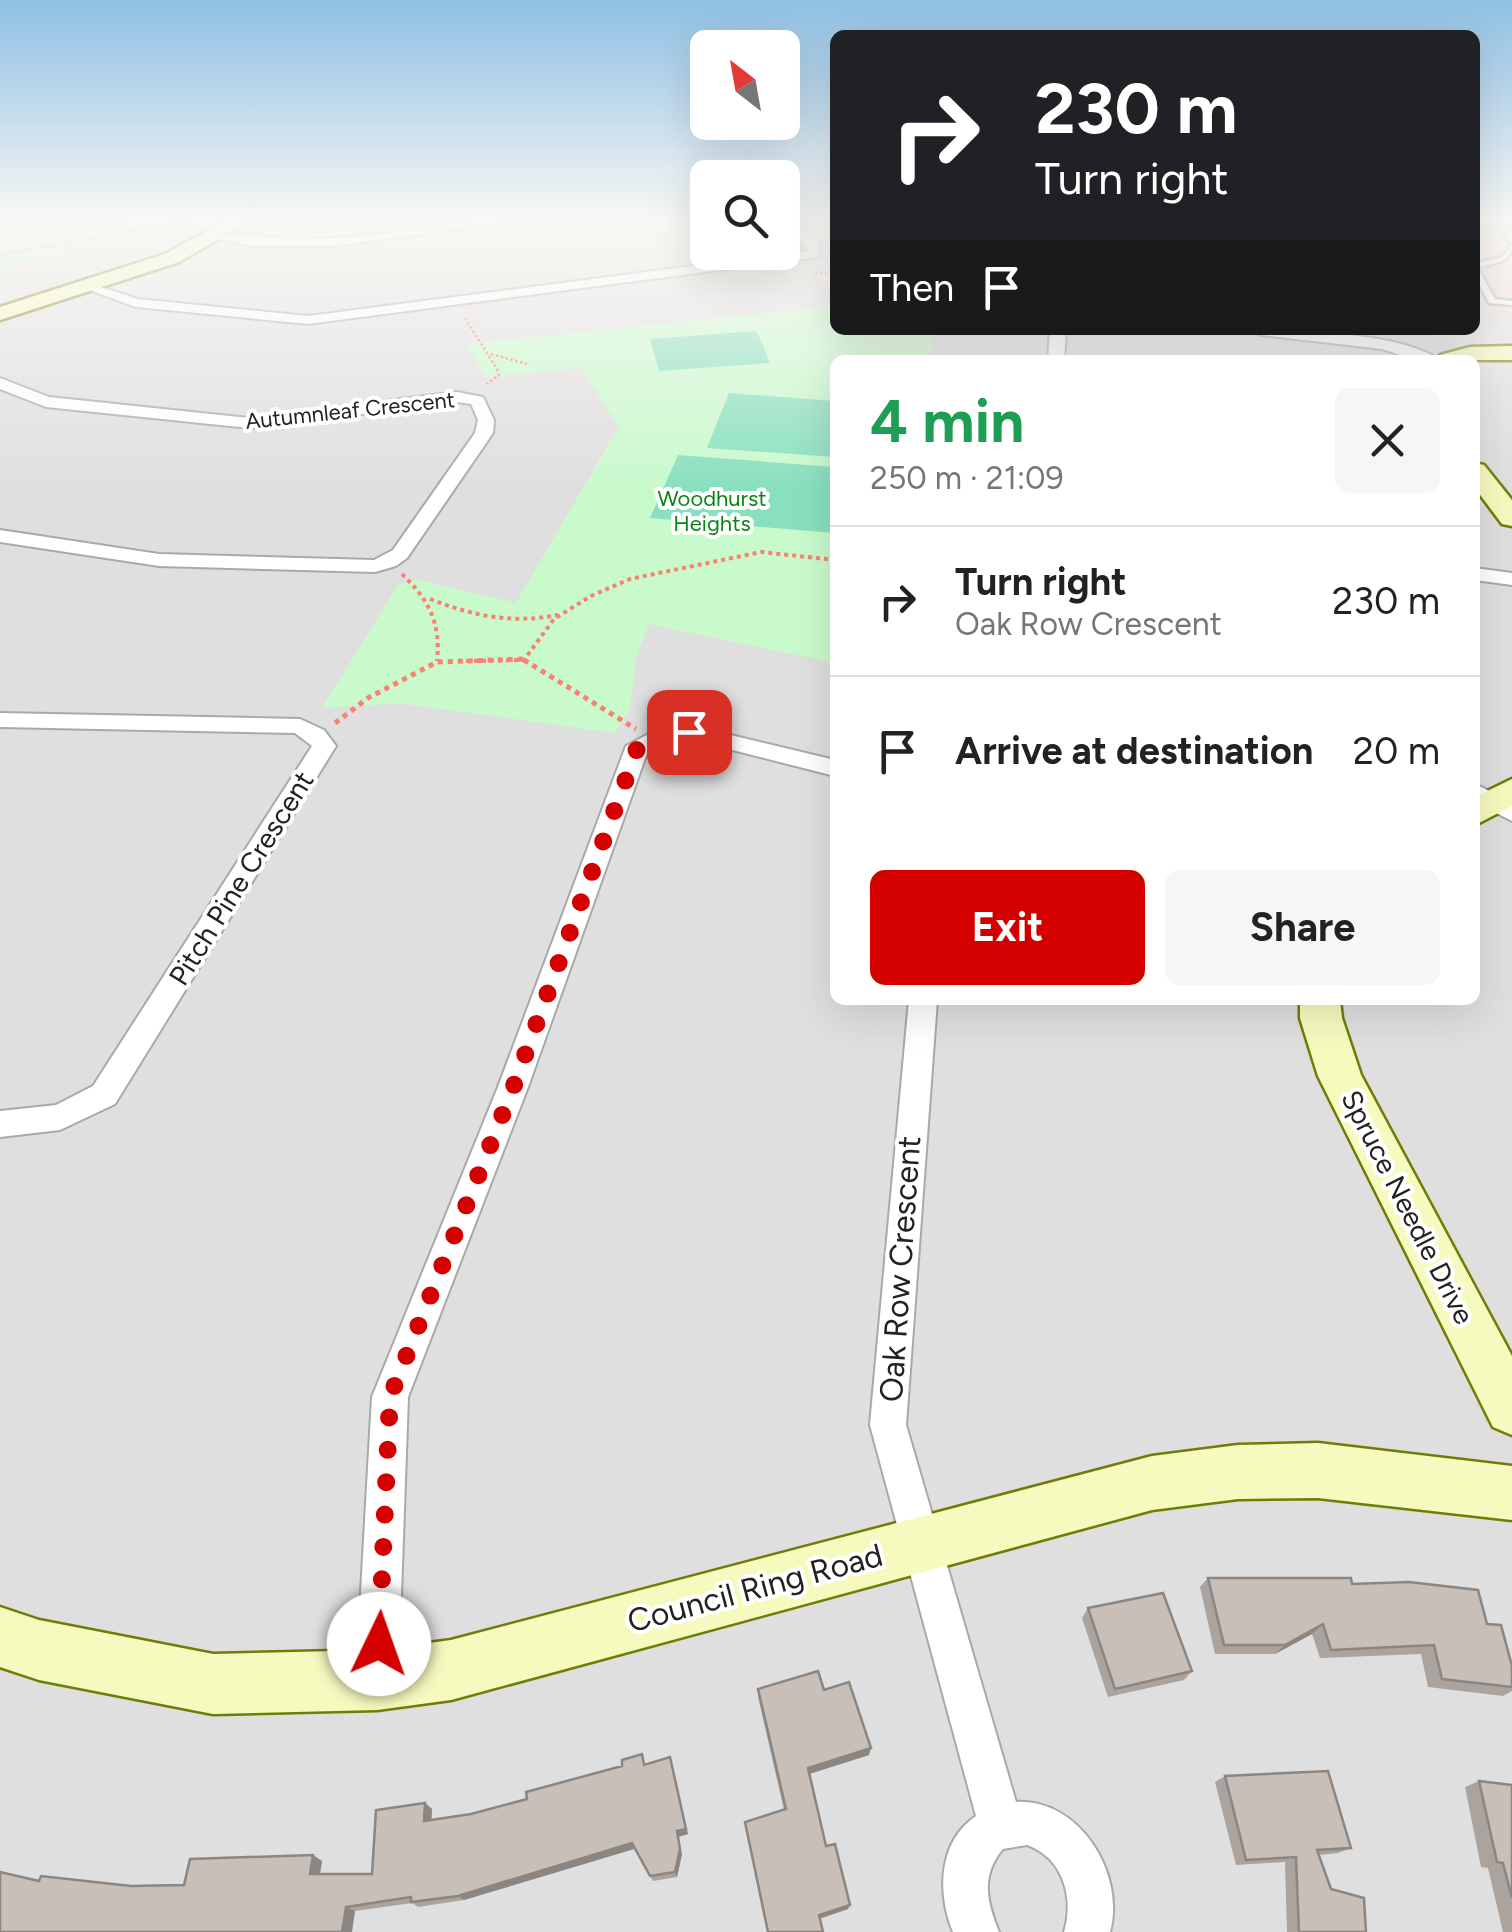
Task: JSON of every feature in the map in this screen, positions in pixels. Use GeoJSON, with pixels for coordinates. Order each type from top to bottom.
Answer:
{"type":"FeatureCollection","features":[{"type":"Feature","properties":{"kind":"street"},"geometry":{"type":"LineString","coordinates":[[185,308],[308,320],[401,308]]}},
{"type":"Feature","properties":{"kind":"street"},"geometry":{"type":"LineString","coordinates":[[1316,335],[1349,338],[1413,355]]}},
{"type":"Feature","properties":{"kind":"street"},"geometry":{"type":"LineString","coordinates":[[1466,355],[1512,353]]}},
{"type":"Feature","properties":{"kind":"street","name":"Autumnleaf Crescent"},"geometry":{"type":"LineString","coordinates":[[0,382],[46,402],[249,424],[477,400],[486,420],[484,433],[400,554],[390,562]]}},
{"type":"Feature","properties":{"kind":"street"},"geometry":{"type":"LineString","coordinates":[[1480,477],[1512,518]]}},
{"type":"Feature","properties":{"kind":"street"},"geometry":{"type":"LineString","coordinates":[[0,536],[159,560],[375,566],[390,562]]}},
{"type":"Feature","properties":{"kind":"street"},"geometry":{"type":"LineString","coordinates":[[1480,575],[1512,578]]}},
{"type":"Feature","properties":{"kind":"street","name":"Pitch Pine Crescent"},"geometry":{"type":"LineString","coordinates":[[0,720],[300,726],[316,735],[324,746],[104,1096],[60,1117],[0,1124]]}},
{"type":"Feature","properties":{"kind":"street"},"geometry":{"type":"LineString","coordinates":[[377,1680],[390,1397],[513,1088],[638,746],[648,739],[689,732],[830,767]]}},
{"type":"Feature","properties":{"kind":"street","name":"Oak Row Crescent"},"geometry":{"type":"LineString","coordinates":[[922,1005],[888,1425],[1000,1824]]}},
{"type":"Feature","properties":{"kind":"street","name":"Spruce Needle Drive"},"geometry":{"type":"LineString","coordinates":[[1320,1005],[1340,1076],[1512,1409]]}},
{"type":"Feature","properties":{"kind":"street","name":"Council Ring Road"},"geometry":{"type":"LineString","coordinates":[[0,1637],[39,1650],[213,1684],[377,1680],[451,1670],[1152,1483],[1220,1473],[1291,1470],[1364,1474],[1512,1493]]}},
{"type":"Feature","properties":{"kind":"street"},"geometry":{"type":"LineString","coordinates":[[976,1932],[965,1902],[966,1869],[978,1840],[1000,1824],[1027,1820],[1054,1831],[1077,1856],[1090,1888],[1087,1932]]}},
{"type":"Feature","properties":{"kind":"path"},"geometry":{"type":"LineString","coordinates":[[460,308],[478,344],[491,354],[527,364]]}},
{"type":"Feature","properties":{"kind":"path"},"geometry":{"type":"LineString","coordinates":[[468,398],[499,375],[491,354]]}},
{"type":"Feature","properties":{"kind":"path"},"geometry":{"type":"LineString","coordinates":[[524,660],[562,614],[591,596],[630,580],[761,552],[830,559]]}},
{"type":"Feature","properties":{"kind":"path"},"geometry":{"type":"LineString","coordinates":[[390,562],[430,600],[471,617],[514,621],[562,614]]}},
{"type":"Feature","properties":{"kind":"path"},"geometry":{"type":"LineString","coordinates":[[430,600],[440,640],[437,662]]}},
{"type":"Feature","properties":{"kind":"path"},"geometry":{"type":"LineString","coordinates":[[316,735],[360,708],[368,698],[437,662],[524,660],[622,717],[648,739]]}},
{"type":"Feature","properties":{"kind":"shaded area"},"geometry":{"type":"Polygon","coordinates":[[[0,308],[814,308],[468,344],[485,377],[581,367],[619,426],[516,604],[416,580],[323,707],[400,703],[615,732],[630,709],[635,659],[649,623],[830,662],[830,1005],[1480,1005],[1480,355],[928,355],[934,335],[1480,335],[1480,308],[1512,311],[1512,1932],[0,1932],[0,308]]]}},
{"type":"Feature","properties":{"kind":"green space","name":"Woodhurst Heights"},"geometry":{"type":"Polygon","coordinates":[[[814,308],[830,308],[830,335],[934,335],[928,355],[830,355],[830,662],[649,624],[635,659],[630,709],[615,733],[400,703],[322,708],[398,585],[416,580],[516,603],[619,427],[581,368],[485,377],[467,344],[814,308]]]}},
{"type":"Feature","properties":{"kind":"green space"},"geometry":{"type":"Polygon","coordinates":[[[757,331],[770,363],[659,371],[650,339],[757,331]]]}},
{"type":"Feature","properties":{"kind":"green space"},"geometry":{"type":"Polygon","coordinates":[[[729,393],[830,401],[830,457],[707,448],[729,393]]]}},
{"type":"Feature","properties":{"kind":"green space"},"geometry":{"type":"Polygon","coordinates":[[[678,455],[830,467],[830,533],[650,518],[678,455]]]}},
{"type":"Feature","properties":{"kind":"building"},"geometry":{"type":"Polygon","coordinates":[[[1208,1578],[1351,1578],[1352,1584],[1409,1582],[1478,1590],[1487,1624],[1501,1625],[1512,1666],[1512,1687],[1442,1679],[1434,1645],[1331,1650],[1323,1624],[1285,1645],[1224,1645],[1208,1578]]]}},
{"type":"Feature","properties":{"kind":"building"},"geometry":{"type":"Polygon","coordinates":[[[1163,1593],[1192,1671],[1115,1689],[1088,1608],[1163,1593]]]}},
{"type":"Feature","properties":{"kind":"building"},"geometry":{"type":"Polygon","coordinates":[[[818,1671],[824,1690],[849,1682],[871,1748],[808,1768],[826,1846],[835,1844],[850,1905],[819,1915],[823,1932],[768,1932],[745,1822],[786,1809],[758,1689],[818,1671]]]}},
{"type":"Feature","properties":{"kind":"building"},"geometry":{"type":"Polygon","coordinates":[[[642,1754],[644,1765],[670,1757],[686,1829],[677,1831],[680,1849],[675,1872],[650,1876],[632,1843],[458,1896],[411,1902],[411,1897],[346,1907],[342,1932],[0,1932],[0,1872],[39,1881],[41,1876],[131,1886],[184,1885],[190,1859],[313,1855],[310,1874],[372,1874],[376,1810],[425,1803],[424,1821],[471,1814],[527,1799],[526,1792],[622,1766],[622,1760],[642,1754]]]}},
{"type":"Feature","properties":{"kind":"building"},"geometry":{"type":"Polygon","coordinates":[[[1328,1771],[1351,1848],[1317,1850],[1331,1889],[1364,1898],[1366,1932],[1299,1932],[1296,1857],[1246,1860],[1225,1776],[1328,1771]]]}},
{"type":"Feature","properties":{"kind":"building"},"geometry":{"type":"Polygon","coordinates":[[[1479,1781],[1512,1785],[1512,1898],[1503,1863],[1497,1862],[1479,1781]]]}},
{"type":"Feature","properties":{"kind":"route"},"geometry":{"type":"LineString","coordinates":[[379,1644],[390,1397],[513,1088],[638,746],[668,733],[689,732]]}}]}
